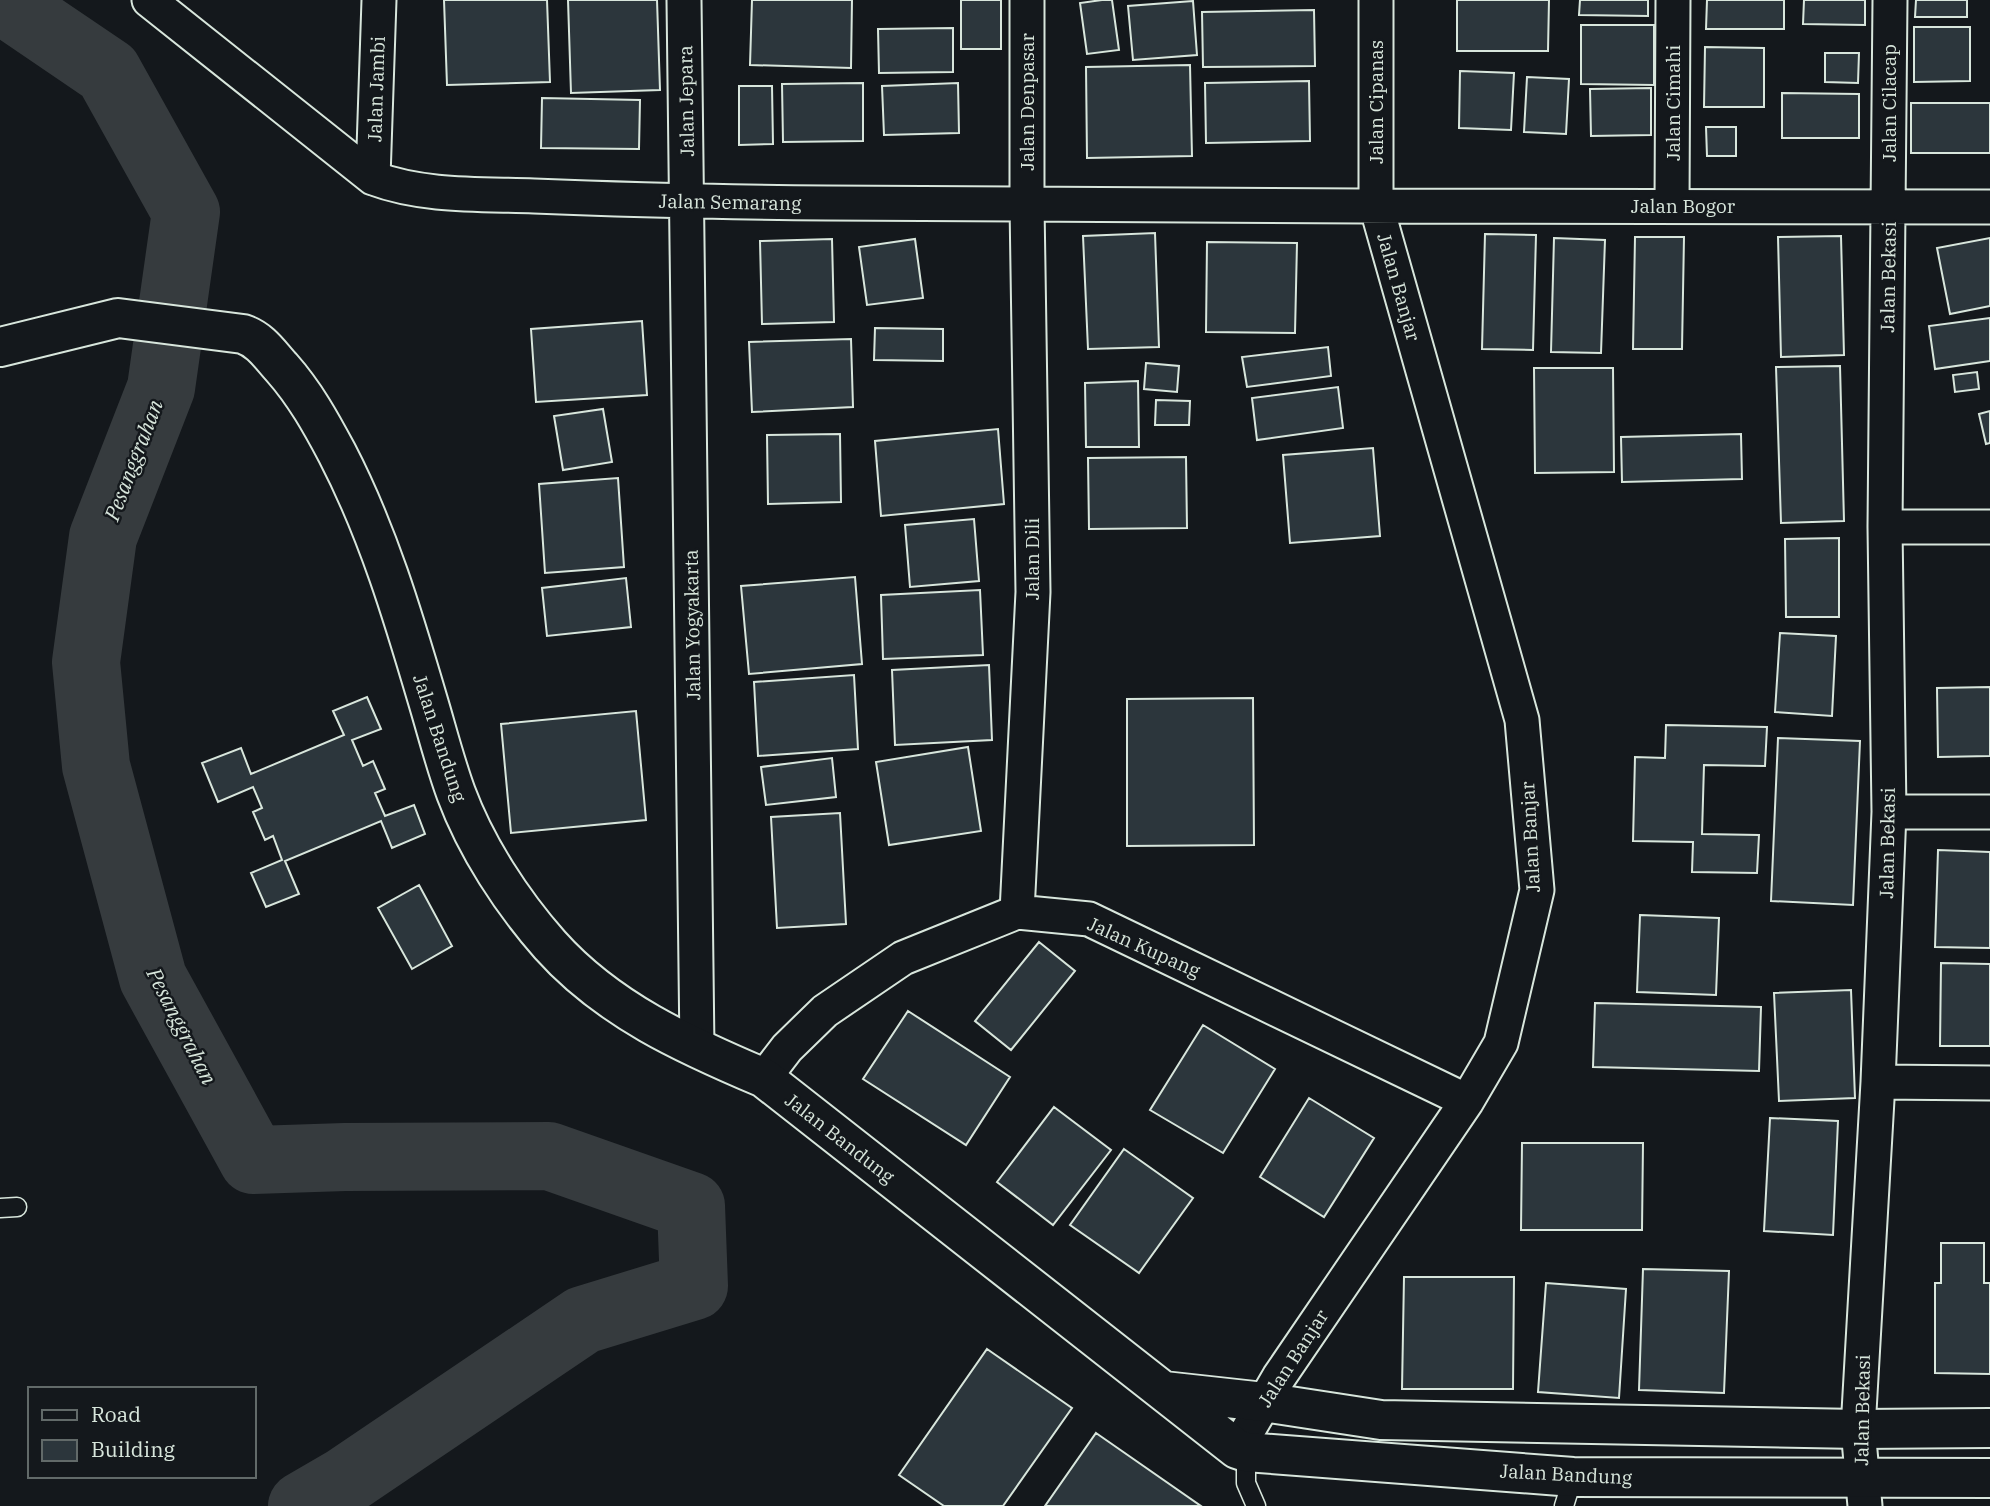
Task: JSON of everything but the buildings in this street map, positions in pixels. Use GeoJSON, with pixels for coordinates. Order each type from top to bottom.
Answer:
{"type":"FeatureCollection","features":[{"type":"Feature","properties":{"kind":"street","name":"Jalan Semarang"},"geometry":{"type":"LineString","coordinates":[[149,0],[373,178],[401,188],[687,202],[1376,205]]}},
{"type":"Feature","properties":{"kind":"street","name":"Jalan Jambi"},"geometry":{"type":"LineString","coordinates":[[373,178],[380,0]]}},
{"type":"Feature","properties":{"kind":"street","name":"Jalan Jepara"},"geometry":{"type":"LineString","coordinates":[[684,0],[687,202]]}},
{"type":"Feature","properties":{"kind":"street","name":"Jalan Denpasar"},"geometry":{"type":"LineString","coordinates":[[1027,0],[1027,205]]}},
{"type":"Feature","properties":{"kind":"street","name":"Jalan Cipanas"},"geometry":{"type":"LineString","coordinates":[[1376,0],[1376,205]]}},
{"type":"Feature","properties":{"kind":"street","name":"Jalan Cimahi"},"geometry":{"type":"LineString","coordinates":[[1672,206],[1674,0]]}},
{"type":"Feature","properties":{"kind":"street","name":"Jalan Cilacap"},"geometry":{"type":"LineString","coordinates":[[1889,0],[1889,207]]}},
{"type":"Feature","properties":{"kind":"street","name":"Jalan Yogyakarta"},"geometry":{"type":"LineString","coordinates":[[687,202],[696,1049]]}},
{"type":"Feature","properties":{"kind":"street","name":"Jalan Dili"},"geometry":{"type":"LineString","coordinates":[[1017,912],[1033,592],[1027,205]]}},
{"type":"Feature","properties":{"kind":"street","name":"Jalan Bogor"},"geometry":{"type":"LineString","coordinates":[[1376,205],[1990,207]]}},
{"type":"Feature","properties":{"kind":"street","name":"Jalan Banjar"},"geometry":{"type":"LineString","coordinates":[[1241,1451],[1279,1377],[1467,1101],[1501,1043],[1537,890],[1522,720],[1376,205]]}},
{"type":"Feature","properties":{"kind":"street","name":"Jalan Bekasi"},"geometry":{"type":"LineString","coordinates":[[1863,1493],[1858,1429],[1878,1082],[1889,812],[1885,527],[1889,207]]}},
{"type":"Feature","properties":{"kind":"street","name":"Jalan Bandung"},"geometry":{"type":"LineString","coordinates":[[0,346],[118,318],[243,334],[256,339],[296,383],[344,467],[375,533],[456,793],[480,844],[510,893],[549,944],[580,976],[619,1006],[696,1049],[764,1078],[1241,1451],[1568,1491],[1863,1493],[1990,1478]]}},
{"type":"Feature","properties":{"kind":"street"},"geometry":{"type":"LineString","coordinates":[[1885,527],[1990,527]]}},
{"type":"Feature","properties":{"kind":"street"},"geometry":{"type":"LineString","coordinates":[[1889,812],[1990,812]]}},
{"type":"Feature","properties":{"kind":"street","name":"Jalan Kupang"},"geometry":{"type":"LineString","coordinates":[[764,1078],[787,1048],[825,1011],[903,958],[1017,912],[1089,919],[1467,1101]]}},
{"type":"Feature","properties":{"kind":"street"},"geometry":{"type":"LineString","coordinates":[[1878,1082],[1990,1083]]}},
{"type":"Feature","properties":{"kind":"street"},"geometry":{"type":"LineString","coordinates":[[1164,1391],[1264,1402],[1381,1420],[1858,1429],[1990,1428]]}},
{"type":"Feature","properties":{"kind":"lane"},"geometry":{"type":"LineString","coordinates":[[1241,1451],[1246,1483],[1256,1506]]}},
{"type":"Feature","properties":{"kind":"waterway","name":"Pesanggrahan"},"geometry":{"type":"LineString","coordinates":[[2,0],[108,72],[186,212],[161,388],[103,537],[86,662],[96,766],[153,978],[253,1160],[549,1156],[691,1206],[694,1286],[583,1320],[345,1481],[302,1506]]}}]}
